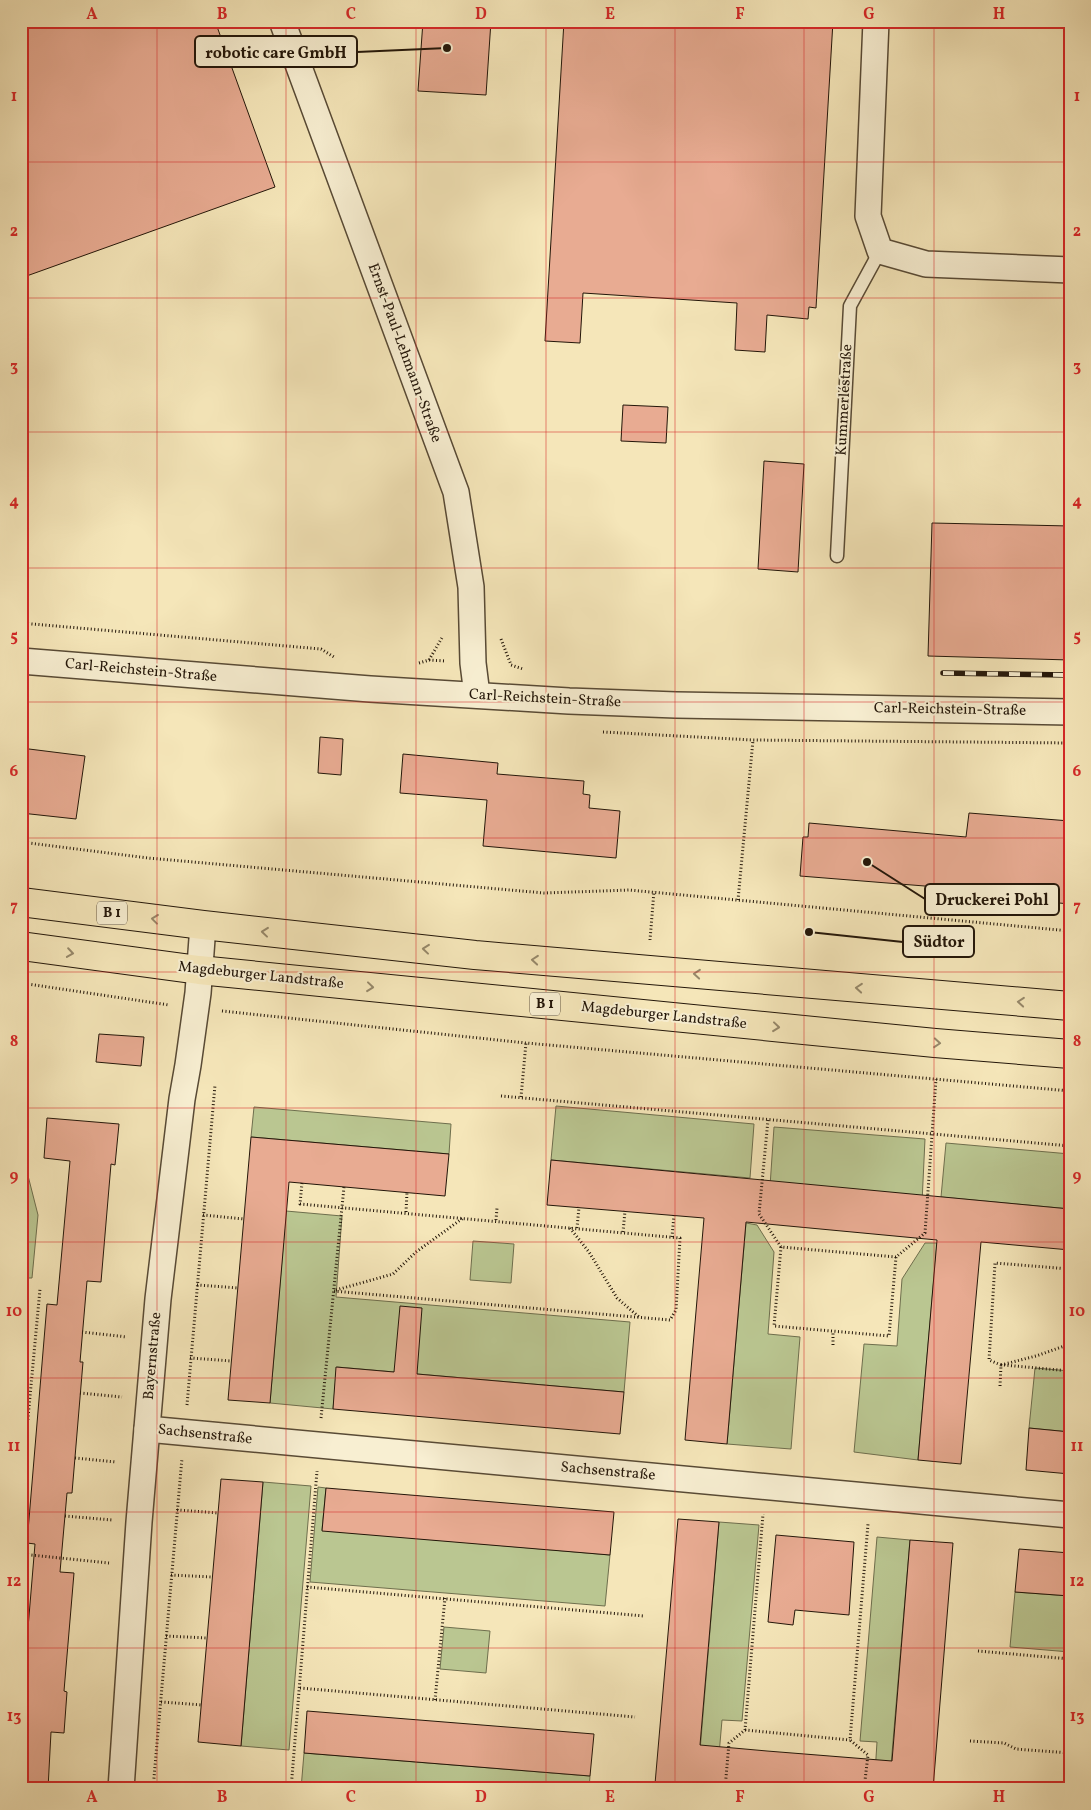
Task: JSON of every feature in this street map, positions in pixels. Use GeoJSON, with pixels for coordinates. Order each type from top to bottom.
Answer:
{"type":"FeatureCollection","features":[{"type":"Feature","properties":{"kind":"main road","name":"B 1"},"geometry":{"type":"LineString","coordinates":[[21,902],[203,925],[475,955],[1070,1006]]}},
{"type":"Feature","properties":{"kind":"main road","name":"Magdeburger Landstraße"},"geometry":{"type":"LineString","coordinates":[[21,946],[199,970],[935,1043],[1070,1054]]}},
{"type":"Feature","properties":{"kind":"street","name":"Ernst-Paul-Lehmann-Straße"},"geometry":{"type":"LineString","coordinates":[[282,21],[456,492],[471,587],[473,663],[477,695]]}},
{"type":"Feature","properties":{"kind":"street"},"geometry":{"type":"LineString","coordinates":[[876,21],[868,216],[880,251],[926,264],[1070,270]]}},
{"type":"Feature","properties":{"kind":"street","name":"Carl-Reichstein-Straße"},"geometry":{"type":"LineString","coordinates":[[21,661],[350,687],[569,701],[666,705],[1070,712]]}},
{"type":"Feature","properties":{"kind":"street","name":"Bayernstraße"},"geometry":{"type":"LineString","coordinates":[[121,1789],[139,1522],[154,1340],[195,1009],[203,925]]}},
{"type":"Feature","properties":{"kind":"street","name":"Sachsenstraße"},"geometry":{"type":"LineString","coordinates":[[147,1429],[1070,1515]]}},
{"type":"Feature","properties":{"kind":"lane","name":"Kummerléstraße"},"geometry":{"type":"LineString","coordinates":[[837,556],[850,306],[880,251]]}},
{"type":"Feature","properties":{"kind":"path"},"geometry":{"type":"LineString","coordinates":[[21,623],[321,649],[335,658]]}},
{"type":"Feature","properties":{"kind":"path"},"geometry":{"type":"LineString","coordinates":[[413,665],[429,660],[443,637],[443,628]]}},
{"type":"Feature","properties":{"kind":"path"},"geometry":{"type":"LineString","coordinates":[[501,639],[510,665],[529,671]]}},
{"type":"Feature","properties":{"kind":"path"},"geometry":{"type":"LineString","coordinates":[[738,900],[753,740],[1070,743]]}},
{"type":"Feature","properties":{"kind":"path"},"geometry":{"type":"LineString","coordinates":[[21,842],[148,858],[544,893],[630,890],[1070,931]]}},
{"type":"Feature","properties":{"kind":"path"},"geometry":{"type":"LineString","coordinates":[[650,940],[654,892]]}},
{"type":"Feature","properties":{"kind":"path"},"geometry":{"type":"LineString","coordinates":[[21,983],[195,1009],[526,1043],[1070,1091]]}},
{"type":"Feature","properties":{"kind":"path"},"geometry":{"type":"LineString","coordinates":[[521,1097],[526,1043]]}},
{"type":"Feature","properties":{"kind":"path"},"geometry":{"type":"LineString","coordinates":[[781,1247],[896,1257],[925,1234],[936,1079]]}},
{"type":"Feature","properties":{"kind":"path"},"geometry":{"type":"LineString","coordinates":[[501,1096],[1070,1146]]}},
{"type":"Feature","properties":{"kind":"path"},"geometry":{"type":"LineString","coordinates":[[768,1119],[759,1214],[781,1247],[774,1326],[889,1336],[896,1257]]}},
{"type":"Feature","properties":{"kind":"path"},"geometry":{"type":"LineString","coordinates":[[302,1184],[300,1204],[464,1217],[680,1238],[676,1310],[670,1320],[334,1291]]}},
{"type":"Feature","properties":{"kind":"path"},"geometry":{"type":"LineString","coordinates":[[291,1789],[319,1446],[344,1187]]}},
{"type":"Feature","properties":{"kind":"path"},"geometry":{"type":"LineString","coordinates":[[406,1212],[407,1192]]}},
{"type":"Feature","properties":{"kind":"path"},"geometry":{"type":"LineString","coordinates":[[577,1228],[579,1207]]}},
{"type":"Feature","properties":{"kind":"path"},"geometry":{"type":"LineString","coordinates":[[496,1220],[497,1208]]}},
{"type":"Feature","properties":{"kind":"path"},"geometry":{"type":"LineString","coordinates":[[623,1232],[625,1211]]}},
{"type":"Feature","properties":{"kind":"path"},"geometry":{"type":"LineString","coordinates":[[203,1215],[244,1219]]}},
{"type":"Feature","properties":{"kind":"path"},"geometry":{"type":"LineString","coordinates":[[672,1237],[674,1215]]}},
{"type":"Feature","properties":{"kind":"path"},"geometry":{"type":"LineString","coordinates":[[334,1291],[393,1274],[416,1252],[464,1217]]}},
{"type":"Feature","properties":{"kind":"path"},"geometry":{"type":"LineString","coordinates":[[570,1227],[589,1252],[617,1298],[640,1318]]}},
{"type":"Feature","properties":{"kind":"path"},"geometry":{"type":"LineString","coordinates":[[1070,1269],[995,1263],[989,1360],[1001,1365],[1070,1371]]}},
{"type":"Feature","properties":{"kind":"path"},"geometry":{"type":"LineString","coordinates":[[197,1285],[238,1288]]}},
{"type":"Feature","properties":{"kind":"path"},"geometry":{"type":"LineString","coordinates":[[21,1493],[40,1289]]}},
{"type":"Feature","properties":{"kind":"path"},"geometry":{"type":"LineString","coordinates":[[833,1345],[834,1331]]}},
{"type":"Feature","properties":{"kind":"path"},"geometry":{"type":"LineString","coordinates":[[82,1332],[154,1340]]}},
{"type":"Feature","properties":{"kind":"path"},"geometry":{"type":"LineString","coordinates":[[1001,1365],[1036,1356],[1070,1344]]}},
{"type":"Feature","properties":{"kind":"path"},"geometry":{"type":"LineString","coordinates":[[190,1358],[231,1361]]}},
{"type":"Feature","properties":{"kind":"path"},"geometry":{"type":"LineString","coordinates":[[1000,1386],[1001,1365]]}},
{"type":"Feature","properties":{"kind":"path"},"geometry":{"type":"LineString","coordinates":[[80,1393],[150,1400]]}},
{"type":"Feature","properties":{"kind":"path"},"geometry":{"type":"LineString","coordinates":[[75,1458],[144,1464]]}},
{"type":"Feature","properties":{"kind":"path"},"geometry":{"type":"LineString","coordinates":[[725,1789],[729,1744],[745,1730],[766,1486]]}},
{"type":"Feature","properties":{"kind":"path"},"geometry":{"type":"LineString","coordinates":[[850,1740],[870,1496]]}},
{"type":"Feature","properties":{"kind":"path"},"geometry":{"type":"LineString","coordinates":[[177,1510],[218,1513]]}},
{"type":"Feature","properties":{"kind":"path"},"geometry":{"type":"LineString","coordinates":[[65,1516],[139,1522]]}},
{"type":"Feature","properties":{"kind":"path"},"geometry":{"type":"LineString","coordinates":[[21,1554],[172,1570]]}},
{"type":"Feature","properties":{"kind":"path"},"geometry":{"type":"LineString","coordinates":[[171,1575],[212,1577]]}},
{"type":"Feature","properties":{"kind":"path"},"geometry":{"type":"LineString","coordinates":[[307,1587],[644,1616]]}},
{"type":"Feature","properties":{"kind":"path"},"geometry":{"type":"LineString","coordinates":[[435,1700],[445,1598]]}},
{"type":"Feature","properties":{"kind":"path"},"geometry":{"type":"LineString","coordinates":[[166,1636],[207,1638]]}},
{"type":"Feature","properties":{"kind":"path"},"geometry":{"type":"LineString","coordinates":[[978,1651],[1070,1659]]}},
{"type":"Feature","properties":{"kind":"path"},"geometry":{"type":"LineString","coordinates":[[300,1688],[635,1718]]}},
{"type":"Feature","properties":{"kind":"path"},"geometry":{"type":"LineString","coordinates":[[161,1702],[202,1705]]}},
{"type":"Feature","properties":{"kind":"path"},"geometry":{"type":"LineString","coordinates":[[745,1730],[850,1740],[868,1755],[864,1789]]}},
{"type":"Feature","properties":{"kind":"path"},"geometry":{"type":"LineString","coordinates":[[970,1740],[1004,1743],[1016,1749],[1070,1753]]}},
{"type":"Feature","properties":{"kind":"green space"},"geometry":{"type":"Polygon","coordinates":[[[556,1106],[754,1124],[750,1178],[551,1160],[556,1106]]]}},
{"type":"Feature","properties":{"kind":"green space"},"geometry":{"type":"Polygon","coordinates":[[[254,1107],[451,1124],[449,1154],[251,1137],[254,1107]]]}},
{"type":"Feature","properties":{"kind":"green space"},"geometry":{"type":"Polygon","coordinates":[[[774,1127],[925,1139],[921,1224],[768,1216],[774,1127]]]}},
{"type":"Feature","properties":{"kind":"green space"},"geometry":{"type":"Polygon","coordinates":[[[946,1143],[1070,1154],[1070,1209],[941,1197],[946,1143]]]}},
{"type":"Feature","properties":{"kind":"green space"},"geometry":{"type":"Polygon","coordinates":[[[21,1155],[23,1156],[38,1215],[32,1278],[21,1278],[21,1155]]]}},
{"type":"Feature","properties":{"kind":"green space"},"geometry":{"type":"Polygon","coordinates":[[[286,1211],[342,1216],[336,1297],[630,1322],[624,1392],[337,1367],[333,1409],[270,1403],[286,1211]]]}},
{"type":"Feature","properties":{"kind":"green space"},"geometry":{"type":"Polygon","coordinates":[[[746,1223],[757,1225],[774,1252],[768,1334],[800,1337],[791,1449],[727,1444],[746,1223]]]}},
{"type":"Feature","properties":{"kind":"green space"},"geometry":{"type":"Polygon","coordinates":[[[473,1241],[514,1244],[511,1283],[470,1280],[473,1241]]]}},
{"type":"Feature","properties":{"kind":"green space"},"geometry":{"type":"Polygon","coordinates":[[[925,1243],[937,1243],[918,1460],[854,1452],[864,1344],[897,1346],[902,1279],[925,1243]]]}},
{"type":"Feature","properties":{"kind":"green space"},"geometry":{"type":"Polygon","coordinates":[[[1035,1368],[1070,1371],[1070,1432],[1029,1428],[1035,1368]]]}},
{"type":"Feature","properties":{"kind":"green space"},"geometry":{"type":"Polygon","coordinates":[[[263,1482],[311,1486],[289,1750],[241,1746],[263,1482]]]}},
{"type":"Feature","properties":{"kind":"green space"},"geometry":{"type":"Polygon","coordinates":[[[318,1487],[326,1488],[322,1530],[610,1555],[605,1606],[310,1582],[318,1487]]]}},
{"type":"Feature","properties":{"kind":"green space"},"geometry":{"type":"Polygon","coordinates":[[[719,1522],[759,1525],[742,1721],[722,1720],[716,1789],[697,1787],[719,1522]]]}},
{"type":"Feature","properties":{"kind":"green space"},"geometry":{"type":"Polygon","coordinates":[[[877,1537],[910,1540],[889,1789],[874,1789],[877,1742],[860,1741],[877,1537]]]}},
{"type":"Feature","properties":{"kind":"green space"},"geometry":{"type":"Polygon","coordinates":[[[1015,1592],[1070,1596],[1070,1652],[1010,1647],[1015,1592]]]}},
{"type":"Feature","properties":{"kind":"green space"},"geometry":{"type":"Polygon","coordinates":[[[444,1627],[490,1631],[486,1673],[440,1669],[444,1627]]]}},
{"type":"Feature","properties":{"kind":"green space"},"geometry":{"type":"Polygon","coordinates":[[[304,1753],[590,1776],[589,1789],[301,1789],[304,1753]]]}},
{"type":"Feature","properties":{"kind":"building"},"geometry":{"type":"Polygon","coordinates":[[[21,21],[215,21],[275,187],[21,278],[21,21]]]}},
{"type":"Feature","properties":{"kind":"building"},"geometry":{"type":"Polygon","coordinates":[[[423,21],[491,21],[486,95],[418,91],[423,21]]]}},
{"type":"Feature","properties":{"kind":"building"},"geometry":{"type":"Polygon","coordinates":[[[564,21],[833,21],[816,308],[809,307],[808,319],[767,315],[765,352],[735,350],[737,303],[583,293],[580,343],[545,341],[564,21]]]}},
{"type":"Feature","properties":{"kind":"building"},"geometry":{"type":"Polygon","coordinates":[[[623,405],[668,407],[666,443],[621,441],[623,405]]]}},
{"type":"Feature","properties":{"kind":"building"},"geometry":{"type":"Polygon","coordinates":[[[764,461],[804,464],[798,572],[758,569],[764,461]]]}},
{"type":"Feature","properties":{"kind":"building"},"geometry":{"type":"Polygon","coordinates":[[[932,523],[1070,526],[1070,660],[928,656],[932,523]]]}},
{"type":"Feature","properties":{"kind":"building"},"geometry":{"type":"Polygon","coordinates":[[[320,737],[343,739],[341,775],[318,773],[320,737]]]}},
{"type":"Feature","properties":{"kind":"building"},"geometry":{"type":"Polygon","coordinates":[[[21,748],[85,756],[76,819],[21,813],[21,748]]]}},
{"type":"Feature","properties":{"kind":"building"},"geometry":{"type":"Polygon","coordinates":[[[403,754],[498,763],[497,774],[584,781],[583,794],[590,795],[589,808],[620,811],[616,858],[483,846],[487,800],[400,793],[403,754]]]}},
{"type":"Feature","properties":{"kind":"building"},"geometry":{"type":"Polygon","coordinates":[[[969,813],[1070,821],[1070,904],[961,894],[962,889],[800,876],[803,837],[808,837],[809,823],[966,837],[969,813]]]}},
{"type":"Feature","properties":{"kind":"building"},"geometry":{"type":"Polygon","coordinates":[[[99,1034],[144,1037],[141,1066],[96,1062],[99,1034]]]}},
{"type":"Feature","properties":{"kind":"building"},"geometry":{"type":"Polygon","coordinates":[[[47,1118],[119,1124],[115,1165],[111,1164],[101,1282],[87,1281],[80,1362],[83,1362],[72,1493],[67,1493],[60,1572],[74,1573],[64,1691],[67,1692],[64,1733],[51,1732],[48,1789],[21,1789],[21,1687],[23,1688],[35,1544],[27,1543],[47,1304],[57,1305],[70,1161],[44,1158],[47,1118]]]}},
{"type":"Feature","properties":{"kind":"building"},"geometry":{"type":"Polygon","coordinates":[[[251,1137],[449,1154],[445,1196],[289,1182],[270,1403],[228,1400],[251,1137]]]}},
{"type":"Feature","properties":{"kind":"building"},"geometry":{"type":"Polygon","coordinates":[[[551,1160],[1070,1209],[1070,1250],[981,1242],[961,1464],[918,1460],[937,1240],[746,1222],[727,1444],[685,1440],[704,1218],[547,1205],[551,1160]]]}},
{"type":"Feature","properties":{"kind":"building"},"geometry":{"type":"Polygon","coordinates":[[[400,1306],[422,1308],[417,1374],[624,1392],[620,1434],[333,1409],[336,1367],[394,1372],[400,1306]]]}},
{"type":"Feature","properties":{"kind":"building"},"geometry":{"type":"Polygon","coordinates":[[[1029,1428],[1070,1432],[1070,1474],[1026,1470],[1029,1428]]]}},
{"type":"Feature","properties":{"kind":"building"},"geometry":{"type":"Polygon","coordinates":[[[221,1479],[263,1482],[241,1746],[198,1742],[221,1479]]]}},
{"type":"Feature","properties":{"kind":"building"},"geometry":{"type":"Polygon","coordinates":[[[326,1488],[614,1512],[610,1555],[322,1531],[326,1488]]]}},
{"type":"Feature","properties":{"kind":"building"},"geometry":{"type":"Polygon","coordinates":[[[678,1519],[719,1522],[700,1745],[767,1751],[892,1761],[910,1540],[953,1543],[933,1789],[718,1789],[655,1784],[678,1519]]]}},
{"type":"Feature","properties":{"kind":"building"},"geometry":{"type":"Polygon","coordinates":[[[776,1535],[854,1542],[849,1615],[795,1610],[793,1625],[768,1622],[776,1535]]]}},
{"type":"Feature","properties":{"kind":"building"},"geometry":{"type":"Polygon","coordinates":[[[1019,1549],[1070,1553],[1070,1596],[1015,1592],[1019,1549]]]}},
{"type":"Feature","properties":{"kind":"building"},"geometry":{"type":"Polygon","coordinates":[[[307,1711],[594,1734],[590,1776],[304,1753],[307,1711]]]}},
{"type":"Feature","properties":{"kind":"railway"},"geometry":{"type":"LineString","coordinates":[[943,673],[1070,675]]}},
{"type":"Feature","properties":{"kind":"place","name":"robotic care GmbH"},"geometry":{"type":"Point","coordinates":[447,48]}},
{"type":"Feature","properties":{"kind":"place","name":"Druckerei Pohl"},"geometry":{"type":"Point","coordinates":[867,862]}},
{"type":"Feature","properties":{"kind":"place","name":"Südtor"},"geometry":{"type":"Point","coordinates":[809,932]}}]}
